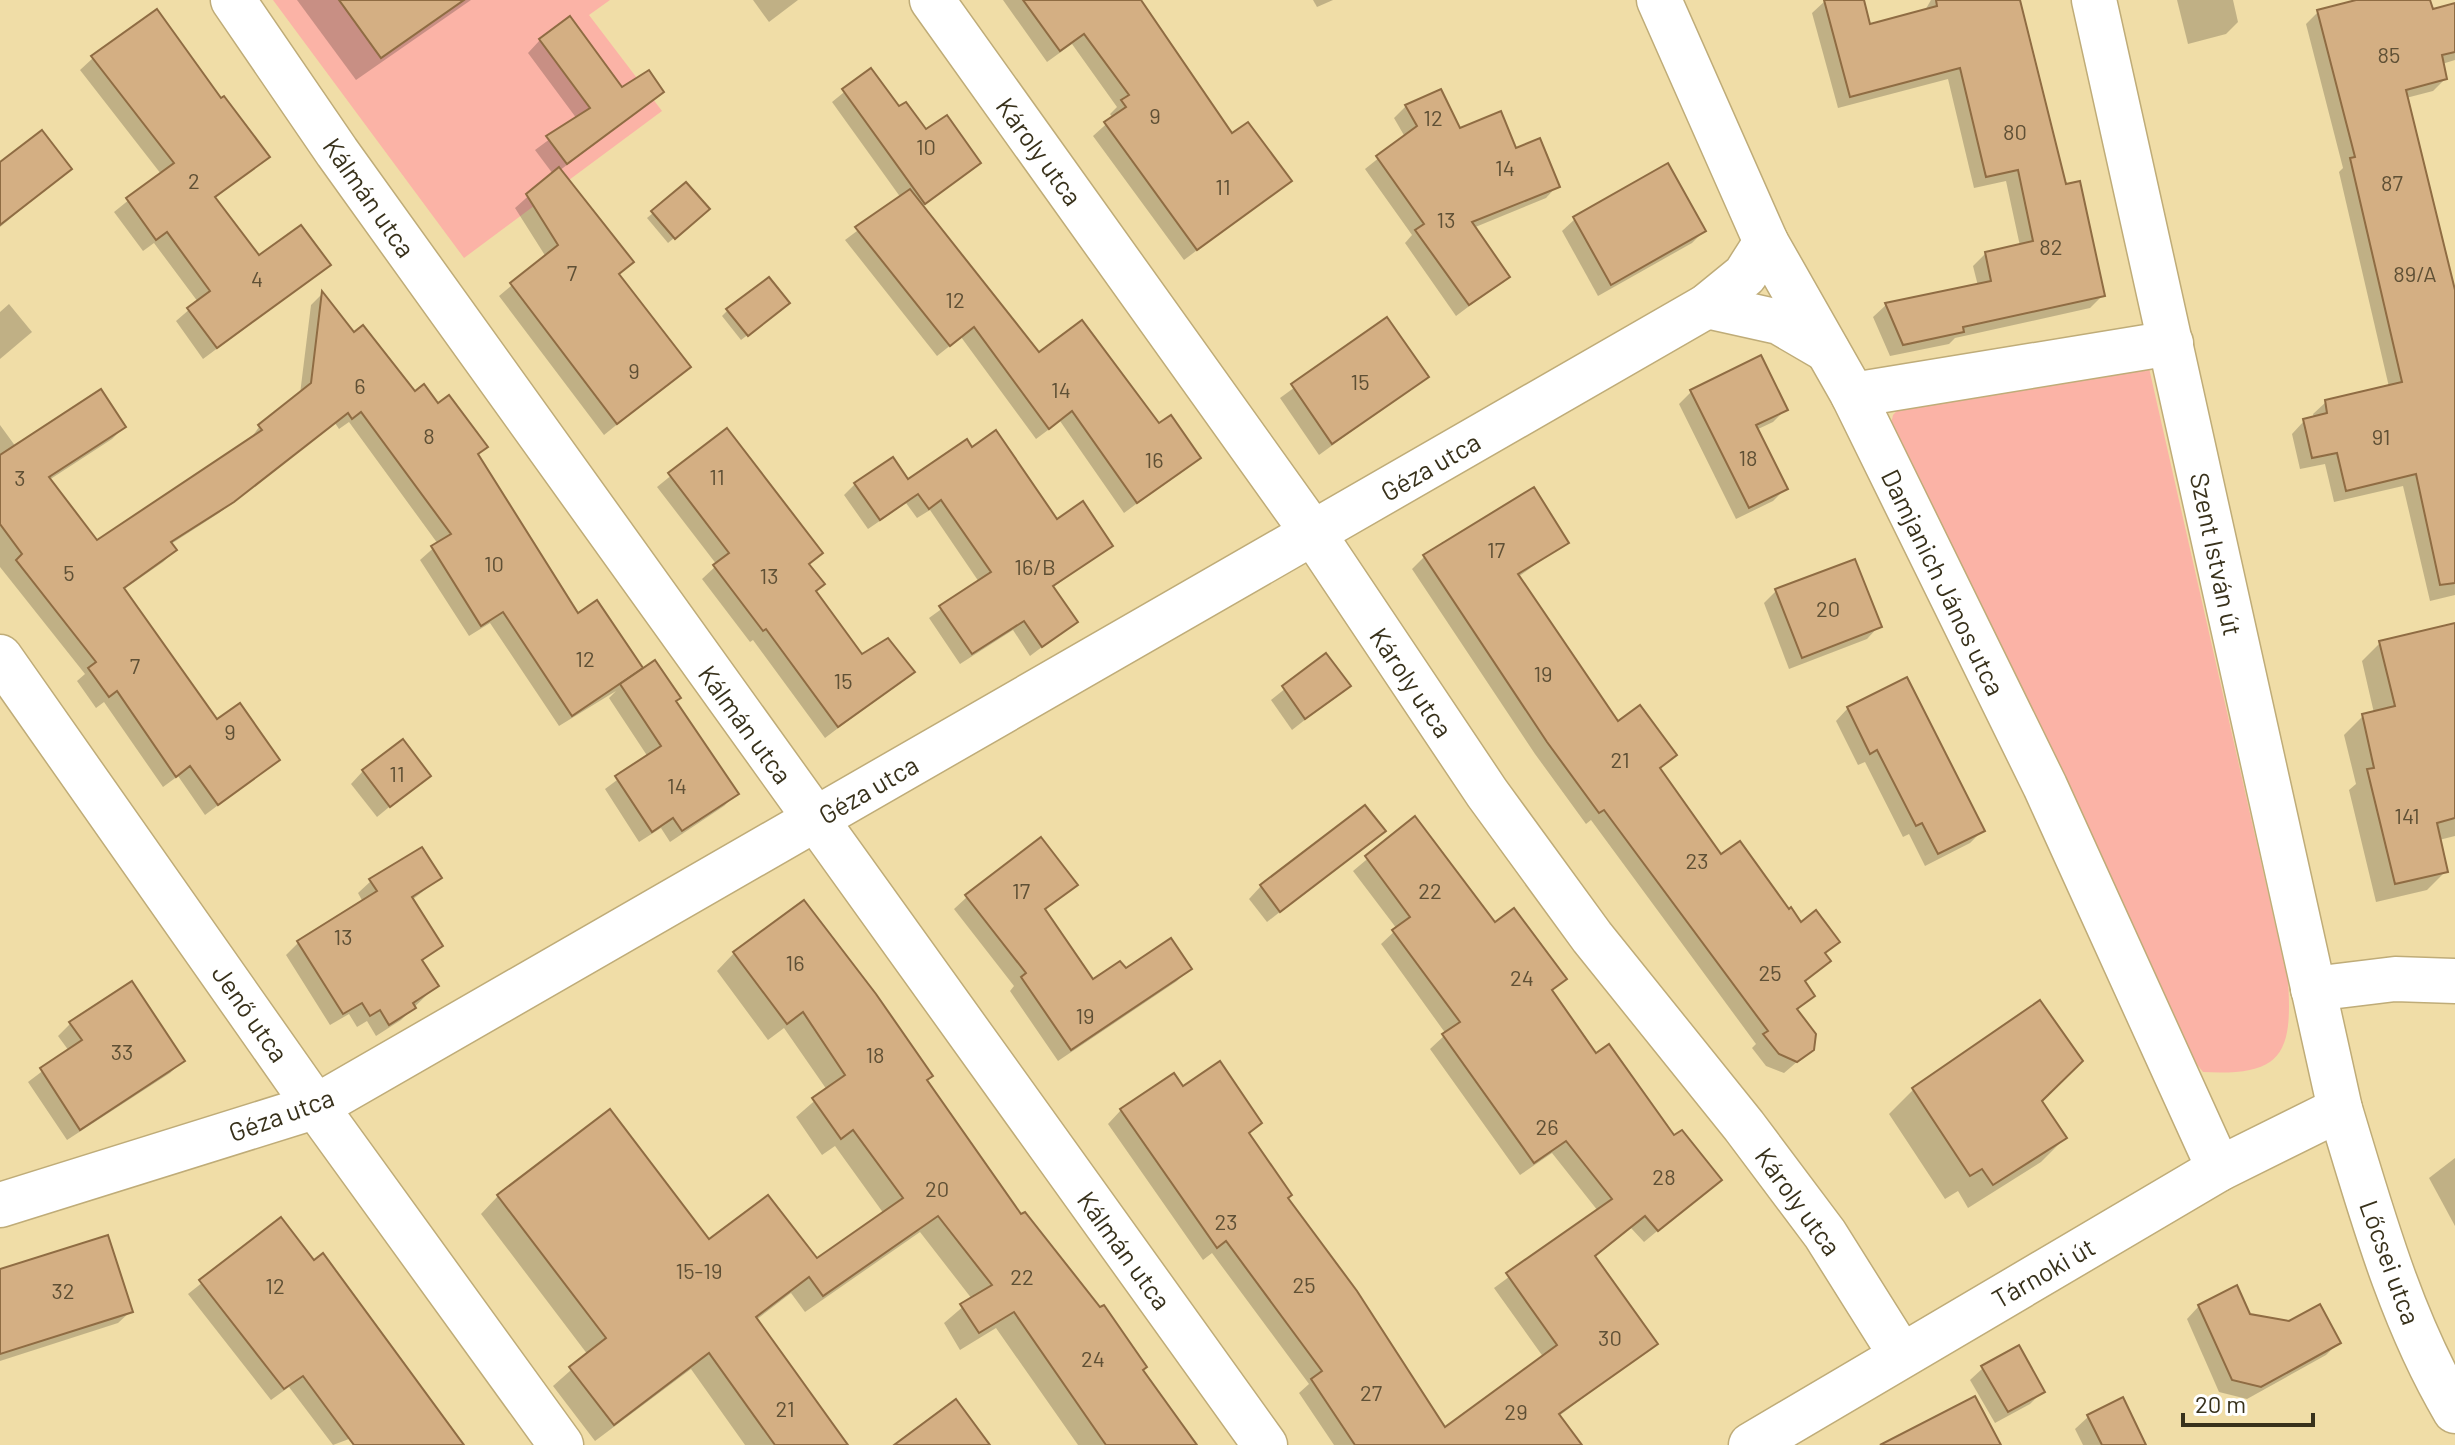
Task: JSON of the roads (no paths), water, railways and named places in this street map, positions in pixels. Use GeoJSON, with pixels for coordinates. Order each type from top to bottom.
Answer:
{"type":"FeatureCollection","features":[{"type":"Feature","properties":{"kind":"street","name":"Kálmán utca"},"geometry":{"type":"LineString","coordinates":[[233,0],[347,165],[814,819],[1265,1445]]}},
{"type":"Feature","properties":{"kind":"street","name":"Károly utca"},"geometry":{"type":"LineString","coordinates":[[932,0],[1313,533],[1496,805],[1592,937],[1744,1126],[1825,1234],[1901,1355]]}},
{"type":"Feature","properties":{"kind":"street","name":"Damjanich János utca"},"geometry":{"type":"LineString","coordinates":[[1659,0],[1766,242],[1853,395],[2045,786],[2219,1169]]}},
{"type":"Feature","properties":{"kind":"street","name":"Szent István út"},"geometry":{"type":"LineString","coordinates":[[2094,0],[2340,1109]]}},
{"type":"Feature","properties":{"kind":"street","name":"Géza utca"},"geometry":{"type":"LineString","coordinates":[[0,1205],[317,1106],[1707,306],[1745,275],[1766,242]]}},
{"type":"Feature","properties":{"kind":"street"},"geometry":{"type":"LineString","coordinates":[[1707,306],[1779,322],[1830,352]]}},
{"type":"Feature","properties":{"kind":"street"},"geometry":{"type":"LineString","coordinates":[[1853,395],[2171,343]]}},
{"type":"Feature","properties":{"kind":"street","name":"Jenő utca"},"geometry":{"type":"LineString","coordinates":[[0,657],[561,1445]]}},
{"type":"Feature","properties":{"kind":"street"},"geometry":{"type":"LineString","coordinates":[[2313,989],[2395,979],[2455,981]]}},
{"type":"Feature","properties":{"kind":"street","name":"Tárnoki út"},"geometry":{"type":"LineString","coordinates":[[1751,1445],[2219,1169],[2340,1109]]}},
{"type":"Feature","properties":{"kind":"street","name":"Lőcsei utca"},"geometry":{"type":"LineString","coordinates":[[2340,1109],[2387,1262],[2438,1382],[2455,1411]]}}]}
